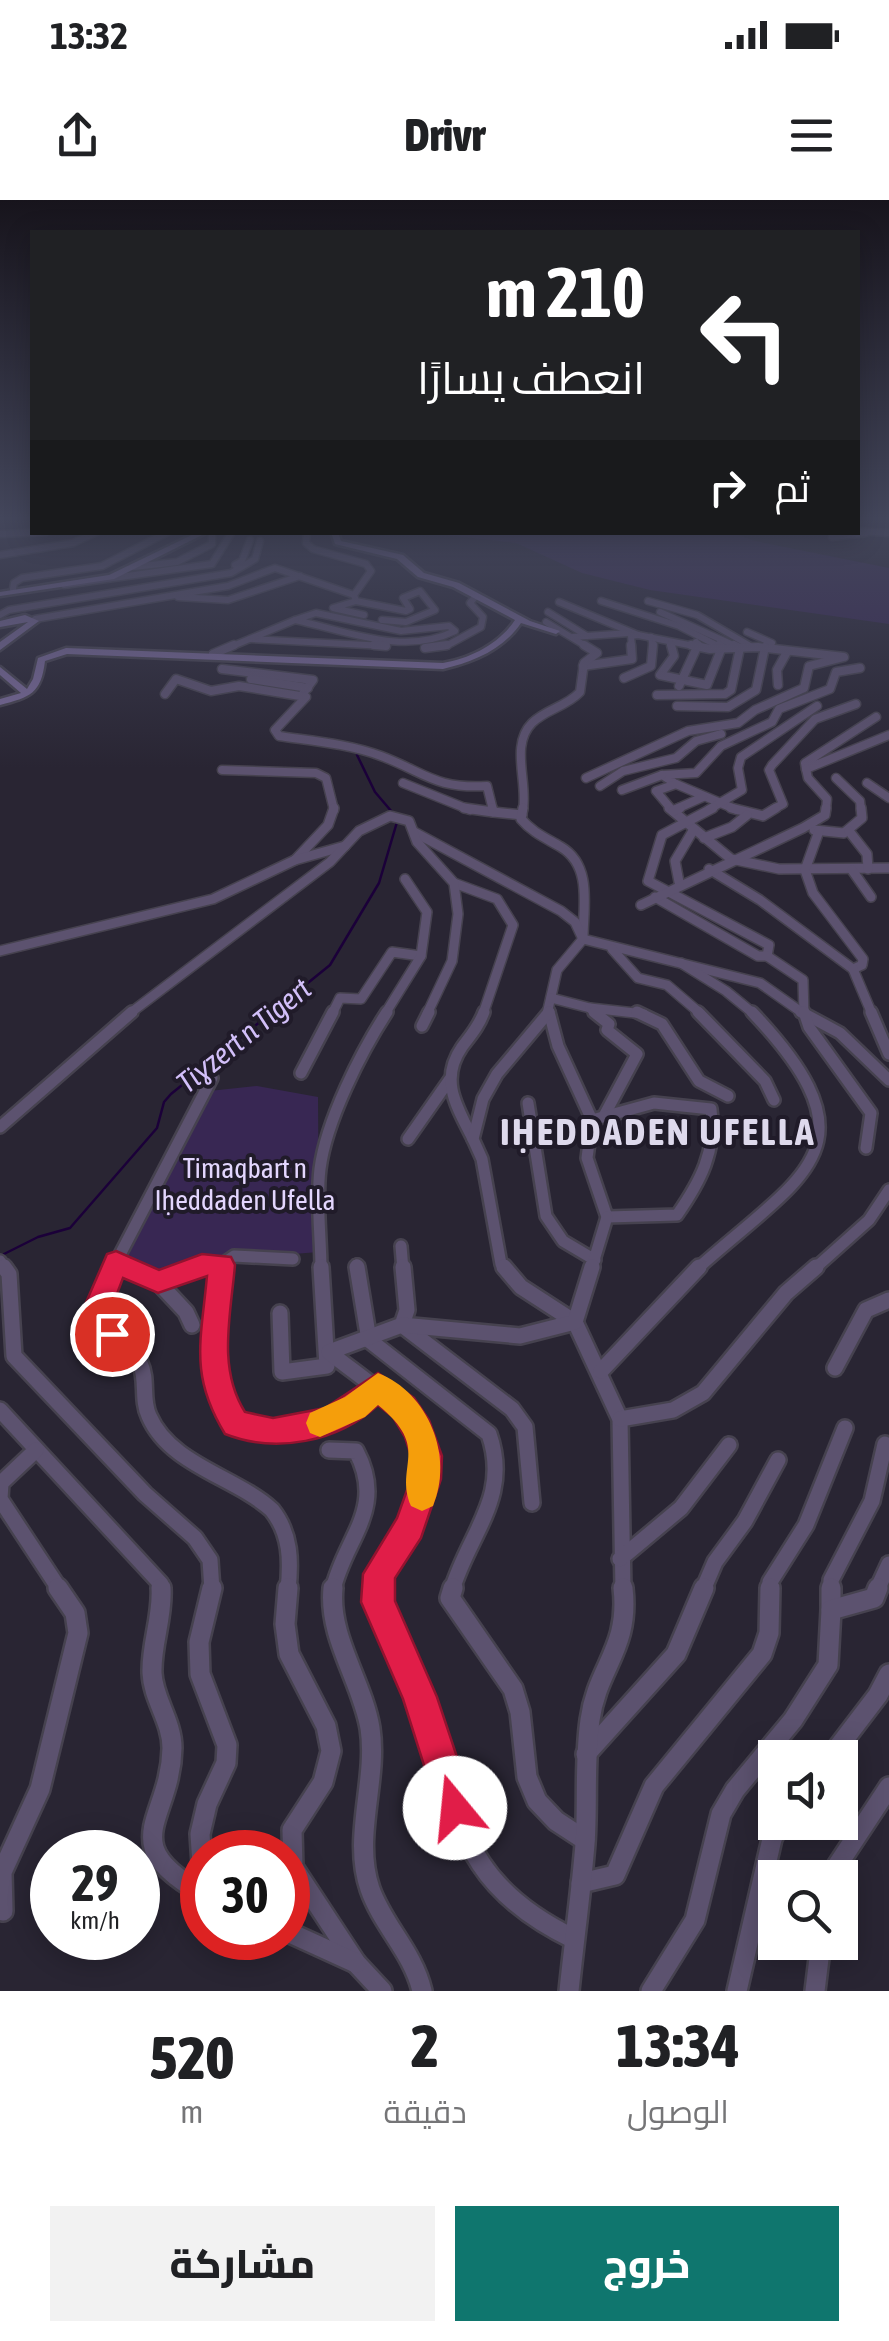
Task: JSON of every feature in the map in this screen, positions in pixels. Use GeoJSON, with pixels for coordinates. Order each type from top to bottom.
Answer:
{"type":"FeatureCollection","features":[{"type":"Feature","properties":{"kind":"street"},"geometry":{"type":"LineString","coordinates":[[0,606],[34,601]]}},
{"type":"Feature","properties":{"kind":"street"},"geometry":{"type":"LineString","coordinates":[[1,621],[9,610],[71,601]]}},
{"type":"Feature","properties":{"kind":"street"},"geometry":{"type":"LineString","coordinates":[[1,621],[35,620],[147,601]]}},
{"type":"Feature","properties":{"kind":"street"},"geometry":{"type":"LineString","coordinates":[[350,601],[334,608],[397,622],[421,618],[436,610],[428,601]]}},
{"type":"Feature","properties":{"kind":"street"},"geometry":{"type":"LineString","coordinates":[[365,601],[410,610],[405,601]]}},
{"type":"Feature","properties":{"kind":"street"},"geometry":{"type":"LineString","coordinates":[[246,639],[442,648],[483,624],[483,617],[471,601]]}},
{"type":"Feature","properties":{"kind":"street"},"geometry":{"type":"LineString","coordinates":[[484,601],[520,619],[587,636],[634,635],[700,648],[765,647],[844,657],[809,666],[804,688],[754,710],[738,722],[688,731],[586,778]]}},
{"type":"Feature","properties":{"kind":"street"},"geometry":{"type":"LineString","coordinates":[[601,601],[679,626],[722,650]]}},
{"type":"Feature","properties":{"kind":"street"},"geometry":{"type":"LineString","coordinates":[[648,601],[697,616],[752,647]]}},
{"type":"Feature","properties":{"kind":"street"},"geometry":{"type":"LineString","coordinates":[[559,602],[634,635]]}},
{"type":"Feature","properties":{"kind":"street"},"geometry":{"type":"LineString","coordinates":[[609,610],[694,640],[700,648]]}},
{"type":"Feature","properties":{"kind":"street"},"geometry":{"type":"LineString","coordinates":[[660,612],[740,648]]}},
{"type":"Feature","properties":{"kind":"street"},"geometry":{"type":"LineString","coordinates":[[215,653],[246,639],[295,620],[316,613],[393,630],[442,626],[455,631],[430,641],[396,641],[295,620]]}},
{"type":"Feature","properties":{"kind":"street"},"geometry":{"type":"LineString","coordinates":[[598,618],[593,622],[615,634]]}},
{"type":"Feature","properties":{"kind":"street"},"geometry":{"type":"LineString","coordinates":[[0,700],[25,692],[39,682],[41,660],[54,653],[215,653],[444,666],[466,660],[508,636],[520,619]]}},
{"type":"Feature","properties":{"kind":"street"},"geometry":{"type":"LineString","coordinates":[[0,647],[35,620]]}},
{"type":"Feature","properties":{"kind":"street"},"geometry":{"type":"LineString","coordinates":[[588,625],[601,634]]}},
{"type":"Feature","properties":{"kind":"street"},"geometry":{"type":"LineString","coordinates":[[555,626],[587,636]]}},
{"type":"Feature","properties":{"kind":"street"},"geometry":{"type":"LineString","coordinates":[[555,626],[595,650],[595,656],[583,666]]}},
{"type":"Feature","properties":{"kind":"street"},"geometry":{"type":"LineString","coordinates":[[747,632],[785,652]]}},
{"type":"Feature","properties":{"kind":"street"},"geometry":{"type":"LineString","coordinates":[[583,666],[632,659],[634,635]]}},
{"type":"Feature","properties":{"kind":"street"},"geometry":{"type":"LineString","coordinates":[[624,678],[651,666],[651,637]]}},
{"type":"Feature","properties":{"kind":"street"},"geometry":{"type":"LineString","coordinates":[[671,644],[674,656],[660,675],[707,685]]}},
{"type":"Feature","properties":{"kind":"street"},"geometry":{"type":"LineString","coordinates":[[677,706],[728,707],[756,690],[765,647]]}},
{"type":"Feature","properties":{"kind":"street"},"geometry":{"type":"LineString","coordinates":[[675,694],[700,648]]}},
{"type":"Feature","properties":{"kind":"street"},"geometry":{"type":"LineString","coordinates":[[657,694],[725,694],[731,690],[740,648]]}},
{"type":"Feature","properties":{"kind":"street"},"geometry":{"type":"LineString","coordinates":[[703,695],[722,650]]}},
{"type":"Feature","properties":{"kind":"street"},"geometry":{"type":"LineString","coordinates":[[778,685],[777,670],[785,652]]}},
{"type":"Feature","properties":{"kind":"street"},"geometry":{"type":"LineString","coordinates":[[583,666],[587,681],[581,694],[537,719],[523,735],[519,748],[526,780],[522,815],[535,838],[570,852],[581,870],[583,939],[557,970],[550,1005],[558,1046],[599,1117]]}},
{"type":"Feature","properties":{"kind":"street"},"geometry":{"type":"LineString","coordinates":[[622,790],[635,782],[662,775],[688,775],[702,768],[721,746],[772,722],[779,709],[830,689],[836,672],[860,668]]}},
{"type":"Feature","properties":{"kind":"street"},"geometry":{"type":"LineString","coordinates":[[0,670],[25,692]]}},
{"type":"Feature","properties":{"kind":"street"},"geometry":{"type":"LineString","coordinates":[[222,670],[314,680],[305,692]]}},
{"type":"Feature","properties":{"kind":"street"},"geometry":{"type":"LineString","coordinates":[[247,678],[305,692]]}},
{"type":"Feature","properties":{"kind":"street"},"geometry":{"type":"LineString","coordinates":[[165,694],[176,680],[210,691],[239,686],[305,692]]}},
{"type":"Feature","properties":{"kind":"street"},"geometry":{"type":"LineString","coordinates":[[305,692],[308,699],[274,730],[278,736],[364,752],[438,784],[456,788],[487,786],[493,812]]}},
{"type":"Feature","properties":{"kind":"street"},"geometry":{"type":"LineString","coordinates":[[662,775],[747,815],[762,816],[783,804],[769,770],[822,714],[856,704]]}},
{"type":"Feature","properties":{"kind":"street"},"geometry":{"type":"LineString","coordinates":[[767,956],[769,945],[648,884],[650,862],[662,835],[690,825],[742,790],[738,768],[741,757],[762,747],[806,710],[817,706]]}},
{"type":"Feature","properties":{"kind":"street"},"geometry":{"type":"LineString","coordinates":[[641,906],[678,882],[804,828],[825,814],[827,799],[808,778],[805,764],[876,717]]}},
{"type":"Feature","properties":{"kind":"street"},"geometry":{"type":"LineString","coordinates":[[600,786],[623,771],[679,757],[696,741],[721,734]]}},
{"type":"Feature","properties":{"kind":"street"},"geometry":{"type":"LineString","coordinates":[[806,769],[889,735]]}},
{"type":"Feature","properties":{"kind":"street"},"geometry":{"type":"LineString","coordinates":[[679,757],[702,768]]}},
{"type":"Feature","properties":{"kind":"street"},"geometry":{"type":"LineString","coordinates":[[610,764],[623,771]]}},
{"type":"Feature","properties":{"kind":"street"},"geometry":{"type":"LineString","coordinates":[[222,770],[316,773],[326,778],[336,802],[329,825],[295,860]]}},
{"type":"Feature","properties":{"kind":"street"},"geometry":{"type":"LineString","coordinates":[[804,828],[820,832],[849,830],[862,818],[864,808],[836,778]]}},
{"type":"Feature","properties":{"kind":"street"},"geometry":{"type":"LineString","coordinates":[[867,782],[889,798]]}},
{"type":"Feature","properties":{"kind":"street"},"geometry":{"type":"LineString","coordinates":[[404,783],[470,811],[522,815]]}},
{"type":"Feature","properties":{"kind":"street"},"geometry":{"type":"LineString","coordinates":[[676,784],[656,791],[673,811],[730,859],[805,870],[889,868]]}},
{"type":"Feature","properties":{"kind":"street"},"geometry":{"type":"LineString","coordinates":[[673,811],[703,796]]}},
{"type":"Feature","properties":{"kind":"street"},"geometry":{"type":"LineString","coordinates":[[704,838],[732,827],[747,815]]}},
{"type":"Feature","properties":{"kind":"street"},"geometry":{"type":"LineString","coordinates":[[0,1127],[149,997],[220,948],[330,862],[358,832],[390,816],[404,817],[417,842],[454,882],[497,900],[513,925],[480,1024],[459,1051],[450,1079],[408,1139]]}},
{"type":"Feature","properties":{"kind":"street"},"geometry":{"type":"LineString","coordinates":[[678,882],[674,874],[676,854],[690,825]]}},
{"type":"Feature","properties":{"kind":"street"},"geometry":{"type":"LineString","coordinates":[[849,830],[867,854],[868,869]]}},
{"type":"Feature","properties":{"kind":"street"},"geometry":{"type":"LineString","coordinates":[[414,832],[561,911],[575,922],[583,939],[760,983],[840,1033],[889,1080]]}},
{"type":"Feature","properties":{"kind":"street"},"geometry":{"type":"LineString","coordinates":[[820,832],[805,870],[813,893],[864,959],[853,970]]}},
{"type":"Feature","properties":{"kind":"street"},"geometry":{"type":"LineString","coordinates":[[0,951],[213,899],[295,860],[344,846]]}},
{"type":"Feature","properties":{"kind":"street"},"geometry":{"type":"LineString","coordinates":[[709,869],[760,900],[853,970],[889,1054]]}},
{"type":"Feature","properties":{"kind":"street"},"geometry":{"type":"LineString","coordinates":[[852,870],[871,897]]}},
{"type":"Feature","properties":{"kind":"street"},"geometry":{"type":"LineString","coordinates":[[280,1313],[282,1372],[327,1366],[329,1352],[321,1293],[320,1167],[337,1114],[371,1037],[421,956],[427,912],[405,879]]}},
{"type":"Feature","properties":{"kind":"street"},"geometry":{"type":"LineString","coordinates":[[422,1026],[452,960],[458,914],[454,882]]}},
{"type":"Feature","properties":{"kind":"street"},"geometry":{"type":"LineString","coordinates":[[654,897],[758,956],[767,956],[803,980],[804,1014],[809,1027],[871,1113],[866,1148]]}},
{"type":"Feature","properties":{"kind":"street"},"geometry":{"type":"LineString","coordinates":[[612,949],[638,978],[667,984],[721,1031],[765,1081],[774,1100]]}},
{"type":"Feature","properties":{"kind":"street"},"geometry":{"type":"LineString","coordinates":[[301,1073],[340,998],[361,999],[392,952],[421,956]]}},
{"type":"Feature","properties":{"kind":"street"},"geometry":{"type":"LineString","coordinates":[[601,1371],[714,1252],[787,1192],[820,1146],[824,1123],[780,1047],[750,1010],[681,963]]}},
{"type":"Feature","properties":{"kind":"street"},"geometry":{"type":"LineString","coordinates":[[550,1005],[640,1012],[662,1024],[699,1081],[728,1096]]}},
{"type":"Feature","properties":{"kind":"street"},"geometry":{"type":"LineString","coordinates":[[473,1138],[483,1099],[496,1074],[550,1005]]}},
{"type":"Feature","properties":{"kind":"street"},"geometry":{"type":"LineString","coordinates":[[575,1322],[606,1217],[601,1192],[586,1168],[585,1146],[637,1054],[607,1030],[608,1024],[590,1008]]}},
{"type":"Feature","properties":{"kind":"street"},"geometry":{"type":"LineString","coordinates":[[212,1078],[116,1262],[98,1307],[99,1318],[136,1354],[143,1368],[144,1402],[156,1430],[199,1465],[268,1504],[286,1531],[289,1548],[285,1634],[298,1676],[328,1731],[332,1750],[320,1789],[296,1816],[288,1850],[292,1867],[356,1963],[382,1991]]}},
{"type":"Feature","properties":{"kind":"street"},"geometry":{"type":"LineString","coordinates":[[450,1079],[450,1093],[482,1159],[501,1264],[521,1288],[575,1322],[620,1419],[620,1559],[625,1606],[620,1645],[596,1688],[586,1754],[585,1840],[570,1991]]}},
{"type":"Feature","properties":{"kind":"street"},"geometry":{"type":"LineString","coordinates":[[528,1103],[546,1216],[563,1241],[594,1260]]}},
{"type":"Feature","properties":{"kind":"street"},"geometry":{"type":"LineString","coordinates":[[599,1117],[654,1103],[711,1109],[714,1121],[704,1174],[677,1215],[606,1217]]}},
{"type":"Feature","properties":{"kind":"street"},"geometry":{"type":"LineString","coordinates":[[620,1419],[686,1406],[728,1370],[782,1297],[839,1245],[865,1228],[889,1190]]}},
{"type":"Feature","properties":{"kind":"street"},"geometry":{"type":"LineString","coordinates":[[402,1246],[407,1310],[402,1325]]}},
{"type":"Feature","properties":{"kind":"street"},"geometry":{"type":"LineString","coordinates":[[158,1282],[202,1265],[222,1265],[234,1256],[292,1258]]}},
{"type":"Feature","properties":{"kind":"street"},"geometry":{"type":"LineString","coordinates":[[0,1261],[9,1274],[14,1356],[131,1480],[195,1538],[210,1560],[212,1589],[200,1642],[200,1674],[227,1745],[226,1763],[203,1819],[203,1830]]}},
{"type":"Feature","properties":{"kind":"street"},"geometry":{"type":"LineString","coordinates":[[116,1262],[158,1282],[192,1324]]}},
{"type":"Feature","properties":{"kind":"street"},"geometry":{"type":"LineString","coordinates":[[222,1265],[213,1367],[220,1398],[236,1424],[273,1432],[330,1421],[355,1407],[378,1386]]}},
{"type":"Feature","properties":{"kind":"street"},"geometry":{"type":"LineString","coordinates":[[357,1265],[369,1340],[490,1434],[499,1452],[494,1500],[455,1574],[450,1598],[503,1670],[519,1705],[524,1776],[532,1795],[550,1817],[585,1840]]}},
{"type":"Feature","properties":{"kind":"street"},"geometry":{"type":"LineString","coordinates":[[834,1368],[866,1310],[889,1300]]}},
{"type":"Feature","properties":{"kind":"street"},"geometry":{"type":"LineString","coordinates":[[329,1352],[402,1325],[520,1336],[575,1322]]}},
{"type":"Feature","properties":{"kind":"street"},"geometry":{"type":"LineString","coordinates":[[402,1325],[512,1410],[526,1427],[532,1504]]}},
{"type":"Feature","properties":{"kind":"street"},"geometry":{"type":"LineString","coordinates":[[329,1352],[403,1407],[418,1430],[426,1456],[420,1504],[379,1574],[378,1602],[420,1697],[466,1842],[486,1874],[519,1906],[540,1923],[574,1939]]}},
{"type":"Feature","properties":{"kind":"street"},"geometry":{"type":"LineString","coordinates":[[0,1410],[161,1584],[164,1604],[152,1670],[154,1695],[172,1750],[152,1827],[155,1854],[168,1873],[180,1880]]}},
{"type":"Feature","properties":{"kind":"street"},"geometry":{"type":"LineString","coordinates":[[581,1883],[615,1876],[654,1786],[762,1654],[769,1633],[770,1582],[806,1525],[845,1428]]}},
{"type":"Feature","properties":{"kind":"street"},"geometry":{"type":"LineString","coordinates":[[651,1991],[695,1920],[721,1814],[735,1790],[793,1720],[828,1665],[831,1580],[872,1501],[885,1444]]}},
{"type":"Feature","properties":{"kind":"street"},"geometry":{"type":"LineString","coordinates":[[620,1559],[681,1508],[730,1445]]}},
{"type":"Feature","properties":{"kind":"street"},"geometry":{"type":"LineString","coordinates":[[3,1911],[2,1872],[40,1789],[78,1632],[75,1613],[0,1499],[1,1483],[36,1450]]}},
{"type":"Feature","properties":{"kind":"street"},"geometry":{"type":"LineString","coordinates":[[329,1450],[356,1450],[368,1473],[354,1541],[335,1579],[332,1595],[339,1632],[363,1697],[370,1730],[374,1764],[364,1854],[366,1876],[373,1898],[419,1974],[422,1991]]}},
{"type":"Feature","properties":{"kind":"street"},"geometry":{"type":"LineString","coordinates":[[586,1754],[676,1654],[715,1562],[744,1521],[778,1460]]}},
{"type":"Feature","properties":{"kind":"street"},"geometry":{"type":"LineString","coordinates":[[831,1610],[874,1598],[889,1564]]}},
{"type":"Feature","properties":{"kind":"street"},"geometry":{"type":"LineString","coordinates":[[844,1740],[889,1674]]}},
{"type":"Feature","properties":{"kind":"street"},"geometry":{"type":"LineString","coordinates":[[837,1860],[889,1787]]}},
{"type":"Feature","properties":{"kind":"street"},"geometry":{"type":"LineString","coordinates":[[737,1991],[772,1840]]}},
{"type":"Feature","properties":{"kind":"street"},"geometry":{"type":"LineString","coordinates":[[310,1942],[356,1963]]}},
{"type":"Feature","properties":{"kind":"street"},"geometry":{"type":"LineString","coordinates":[[815,1991],[819,1960]]}},
{"type":"Feature","properties":{"kind":"green space"},"geometry":{"type":"Polygon","coordinates":[[[724,601],[889,601],[889,624],[724,601]]]}},
{"type":"Feature","properties":{"kind":"green space","name":"Timaqbart n Iḥeddaden Ufella"},"geometry":{"type":"Polygon","coordinates":[[[257,1086],[318,1097],[319,1252],[201,1261],[155,1279],[126,1260],[209,1091],[257,1086]]]}},
{"type":"Feature","properties":{"kind":"waterway","name":"Tiɣzert n Tigert"},"geometry":{"type":"LineString","coordinates":[[357,755],[375,792],[392,812]]}},
{"type":"Feature","properties":{"kind":"waterway","name":"Tiɣzert n Tigert"},"geometry":{"type":"LineString","coordinates":[[4,1254],[38,1237],[70,1228],[157,1128],[164,1102],[171,1094],[330,965],[379,883],[397,822]]}},
{"type":"Feature","properties":{"kind":"slow traffic"},"geometry":{"type":"LineString","coordinates":[[320,1423],[355,1407],[378,1386],[403,1407],[418,1430],[426,1456],[422,1495]]}},
{"type":"Feature","properties":{"kind":"district","name":"IḤEDDADEN UFELLA"},"geometry":{"type":"Point","coordinates":[658,1132]}},
{"type":"Feature","properties":{"kind":"route"},"geometry":{"type":"LineString","coordinates":[[112,1334],[99,1318],[98,1307],[116,1262],[158,1282],[202,1265],[222,1265],[213,1367],[220,1398],[236,1424],[273,1432],[330,1421],[355,1407],[378,1386],[403,1407],[418,1430],[426,1456],[426,1479],[410,1527],[379,1574],[378,1602],[420,1697],[455,1808]]}}]}
